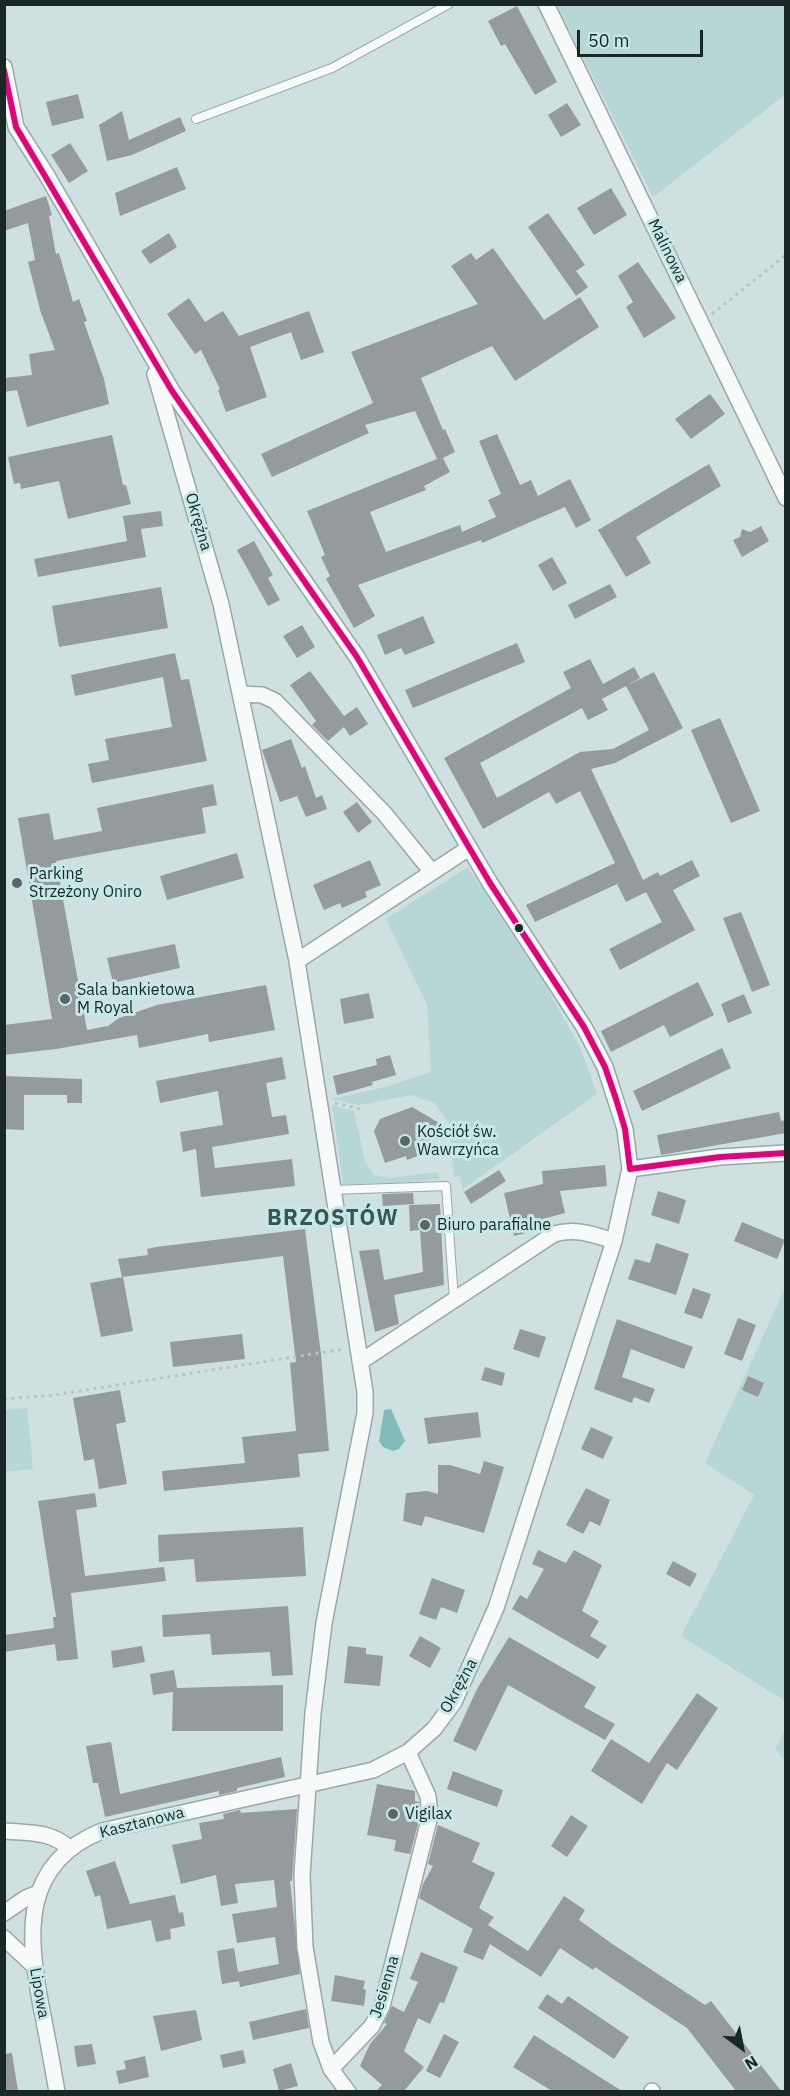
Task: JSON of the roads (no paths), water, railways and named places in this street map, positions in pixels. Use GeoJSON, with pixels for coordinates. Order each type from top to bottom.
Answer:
{"type":"FeatureCollection","features":[{"type":"Feature","properties":{"kind":"street","name":"Malinowa"},"geometry":{"type":"LineString","coordinates":[[546,4],[786,498]]}},
{"type":"Feature","properties":{"kind":"street","name":"Okrężna"},"geometry":{"type":"LineString","coordinates":[[4,66],[10,127],[46,174],[149,351],[172,391],[357,657],[469,848],[584,1026],[605,1067],[625,1129],[630,1169],[614,1241],[491,1618],[454,1702],[434,1729],[408,1752],[373,1770],[309,1783],[313,1713],[324,1623],[365,1413],[359,1355],[297,961],[221,604],[149,351]]}},
{"type":"Feature","properties":{"kind":"street"},"geometry":{"type":"LineString","coordinates":[[241,694],[262,694],[275,700],[384,813],[432,872]]}},
{"type":"Feature","properties":{"kind":"street"},"geometry":{"type":"LineString","coordinates":[[297,961],[469,848]]}},
{"type":"Feature","properties":{"kind":"street"},"geometry":{"type":"LineString","coordinates":[[630,1169],[720,1157],[786,1153]]}},
{"type":"Feature","properties":{"kind":"street"},"geometry":{"type":"LineString","coordinates":[[359,1355],[454,1300],[554,1234],[570,1230],[614,1241]]}},
{"type":"Feature","properties":{"kind":"street","name":"Jesienna"},"geometry":{"type":"LineString","coordinates":[[330,2069],[372,2026],[382,2006],[430,1816],[428,1796],[408,1752]]}},
{"type":"Feature","properties":{"kind":"street"},"geometry":{"type":"LineString","coordinates":[[309,1783],[302,1875],[306,1947],[321,2042],[330,2069],[348,2091]]}},
{"type":"Feature","properties":{"kind":"street","name":"Kasztanowa"},"geometry":{"type":"LineString","coordinates":[[4,1914],[26,1898],[38,1893],[50,1872],[70,1849],[102,1832],[309,1783]]}},
{"type":"Feature","properties":{"kind":"street"},"geometry":{"type":"LineString","coordinates":[[4,1831],[49,1835],[60,1839],[70,1849]]}},
{"type":"Feature","properties":{"kind":"street","name":"Lipowa"},"geometry":{"type":"LineString","coordinates":[[38,1893],[31,1936],[34,1966],[57,2091]]}},
{"type":"Feature","properties":{"kind":"street"},"geometry":{"type":"LineString","coordinates":[[4,1938],[34,1966]]}},
{"type":"Feature","properties":{"kind":"lane"},"geometry":{"type":"LineString","coordinates":[[196,119],[332,68],[449,4]]}},
{"type":"Feature","properties":{"kind":"lane"},"geometry":{"type":"LineString","coordinates":[[332,1190],[446,1186],[454,1300]]}},
{"type":"Feature","properties":{"kind":"water"},"geometry":{"type":"Polygon","coordinates":[[[391,1409],[405,1441],[399,1449],[393,1451],[383,1447],[379,1441],[384,1410],[391,1409]]]}},
{"type":"Feature","properties":{"kind":"place","name":"Parking Strzeżony Oniro"},"geometry":{"type":"Point","coordinates":[17,883]}},
{"type":"Feature","properties":{"kind":"place","name":"Sala bankietowa M Royal"},"geometry":{"type":"Point","coordinates":[65,999]}},
{"type":"Feature","properties":{"kind":"place","name":"Kościół św. Wawrzyńca"},"geometry":{"type":"Point","coordinates":[405,1141]}},
{"type":"Feature","properties":{"kind":"place","name":"Biuro parafialne"},"geometry":{"type":"Point","coordinates":[425,1225]}},
{"type":"Feature","properties":{"kind":"place","name":"Vigilax"},"geometry":{"type":"Point","coordinates":[393,1814]}},
{"type":"Feature","properties":{"kind":"district","name":"BRZOSTÓW"},"geometry":{"type":"Point","coordinates":[333,1219]}}]}
